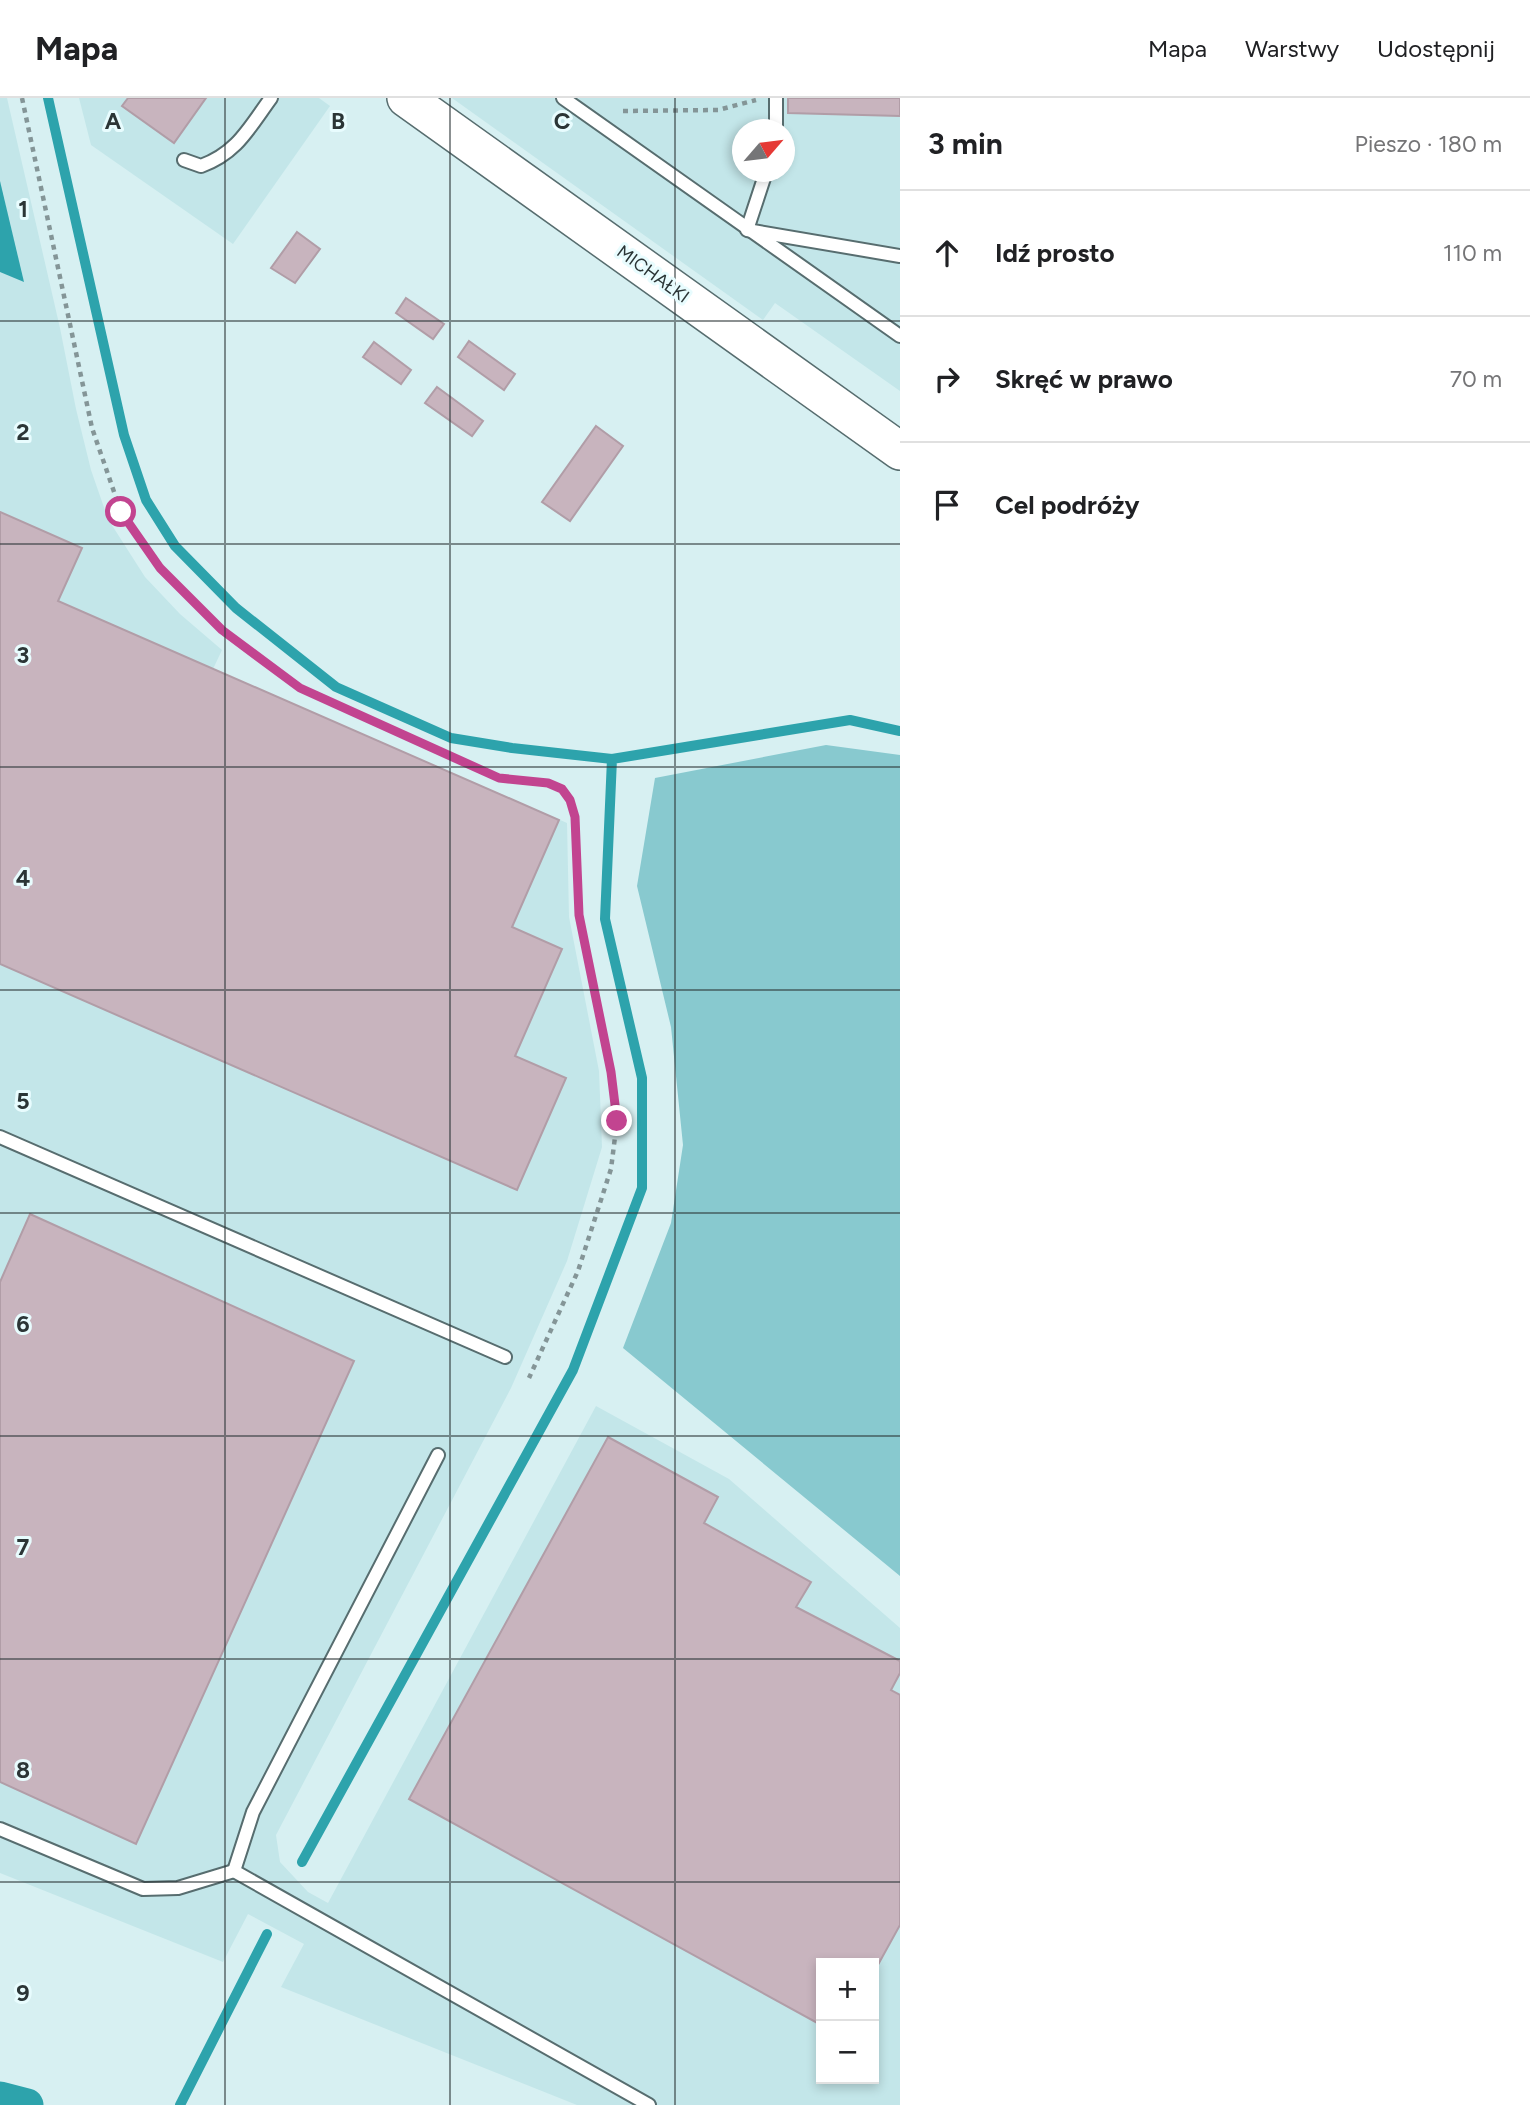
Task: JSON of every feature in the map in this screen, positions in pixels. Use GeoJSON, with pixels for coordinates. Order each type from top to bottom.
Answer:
{"type":"FeatureCollection","features":[{"type":"Feature","properties":{"kind":"street","name":"MICHAŁKI"},"geometry":{"type":"LineString","coordinates":[[406,98],[900,451]]}},
{"type":"Feature","properties":{"kind":"lane"},"geometry":{"type":"LineString","coordinates":[[184,160],[201,166],[219,160],[236,146],[271,98]]}},
{"type":"Feature","properties":{"kind":"lane"},"geometry":{"type":"LineString","coordinates":[[563,98],[900,336]]}},
{"type":"Feature","properties":{"kind":"lane"},"geometry":{"type":"LineString","coordinates":[[776,98],[776,119]]}},
{"type":"Feature","properties":{"kind":"lane"},"geometry":{"type":"LineString","coordinates":[[747,230],[763,182]]}},
{"type":"Feature","properties":{"kind":"lane"},"geometry":{"type":"LineString","coordinates":[[747,230],[900,256]]}},
{"type":"Feature","properties":{"kind":"lane"},"geometry":{"type":"LineString","coordinates":[[0,1137],[505,1357]]}},
{"type":"Feature","properties":{"kind":"lane"},"geometry":{"type":"LineString","coordinates":[[234,1871],[253,1812],[438,1455]]}},
{"type":"Feature","properties":{"kind":"lane"},"geometry":{"type":"LineString","coordinates":[[0,1829],[143,1889],[178,1888],[234,1871],[649,2105]]}},
{"type":"Feature","properties":{"kind":"path"},"geometry":{"type":"LineString","coordinates":[[22,98],[92,428],[121,512],[160,568],[222,630],[300,688],[499,778],[548,783],[562,789],[570,800],[575,817],[579,915],[611,1072],[617,1121],[611,1169],[578,1271],[529,1378]]}},
{"type":"Feature","properties":{"kind":"path"},"geometry":{"type":"LineString","coordinates":[[582,111],[718,110],[760,98]]}},
{"type":"Feature","properties":{"kind":"shaded area"},"geometry":{"type":"Polygon","coordinates":[[[0,98],[7,98],[76,409],[91,470],[108,519],[145,577],[180,614],[222,650],[213,669],[567,823],[569,917],[599,1071],[602,1147],[567,1261],[511,1388],[276,1835],[280,1862],[308,1892],[328,1903],[596,1406],[729,1479],[900,1628],[900,2105],[577,2105],[281,1987],[304,1944],[248,1914],[223,1962],[0,1873],[0,98]]]}},
{"type":"Feature","properties":{"kind":"shaded area"},"geometry":{"type":"Polygon","coordinates":[[[79,98],[319,98],[330,106],[233,244],[91,145],[79,98]]]}},
{"type":"Feature","properties":{"kind":"shaded area"},"geometry":{"type":"Polygon","coordinates":[[[452,98],[900,98],[900,391],[775,303],[763,320],[452,98]]]}},
{"type":"Feature","properties":{"kind":"shaded area"},"geometry":{"type":"Polygon","coordinates":[[[0,181],[24,282],[0,272],[0,181]]]}},
{"type":"Feature","properties":{"kind":"shaded area"},"geometry":{"type":"Polygon","coordinates":[[[826,745],[900,755],[900,1576],[623,1348],[671,1223],[683,1145],[671,1027],[637,886],[655,778],[826,745]]]}},
{"type":"Feature","properties":{"kind":"building"},"geometry":{"type":"Polygon","coordinates":[[[128,98],[206,98],[174,143],[122,106],[128,98]]]}},
{"type":"Feature","properties":{"kind":"building"},"geometry":{"type":"Polygon","coordinates":[[[788,98],[900,98],[900,116],[788,113],[788,98]]]}},
{"type":"Feature","properties":{"kind":"building"},"geometry":{"type":"Polygon","coordinates":[[[297,232],[320,249],[295,283],[271,268],[297,232]]]}},
{"type":"Feature","properties":{"kind":"building"},"geometry":{"type":"Polygon","coordinates":[[[406,298],[444,324],[433,339],[396,313],[406,298]]]}},
{"type":"Feature","properties":{"kind":"building"},"geometry":{"type":"Polygon","coordinates":[[[469,341],[515,374],[504,390],[458,357],[469,341]]]}},
{"type":"Feature","properties":{"kind":"building"},"geometry":{"type":"Polygon","coordinates":[[[374,342],[411,370],[401,384],[363,357],[374,342]]]}},
{"type":"Feature","properties":{"kind":"building"},"geometry":{"type":"Polygon","coordinates":[[[437,387],[483,421],[472,436],[425,403],[437,387]]]}},
{"type":"Feature","properties":{"kind":"building"},"geometry":{"type":"Polygon","coordinates":[[[596,426],[623,446],[570,521],[542,502],[596,426]]]}},
{"type":"Feature","properties":{"kind":"building"},"geometry":{"type":"Polygon","coordinates":[[[0,512],[82,548],[58,601],[559,820],[512,927],[562,949],[515,1056],[566,1078],[517,1190],[0,964],[0,512]]]}},
{"type":"Feature","properties":{"kind":"building"},"geometry":{"type":"Polygon","coordinates":[[[30,1214],[354,1361],[136,1844],[0,1782],[0,1282],[30,1214]]]}},
{"type":"Feature","properties":{"kind":"building"},"geometry":{"type":"Polygon","coordinates":[[[608,1437],[718,1497],[704,1523],[811,1582],[796,1607],[900,1661],[900,1673],[891,1690],[900,1695],[900,1925],[879,1963],[879,1958],[816,1958],[816,2022],[409,1799],[608,1437]]]}},
{"type":"Feature","properties":{"kind":"waterway"},"geometry":{"type":"LineString","coordinates":[[48,98],[124,435],[146,500],[175,546],[236,608],[336,687],[451,738],[612,759]]}},
{"type":"Feature","properties":{"kind":"waterway"},"geometry":{"type":"LineString","coordinates":[[302,1862],[573,1370],[642,1188],[642,1078],[605,919],[612,759],[850,720],[900,731]]}},
{"type":"Feature","properties":{"kind":"waterway"},"geometry":{"type":"LineString","coordinates":[[180,2105],[267,1934]]}},
{"type":"Feature","properties":{"kind":"waterway"},"geometry":{"type":"LineString","coordinates":[[0,2098],[27,2105]]}},
{"type":"Feature","properties":{"kind":"route"},"geometry":{"type":"LineString","coordinates":[[121,512],[160,568],[222,630],[300,688],[499,778],[548,783],[562,789],[570,800],[575,817],[579,915],[611,1072],[617,1121]]}}]}
